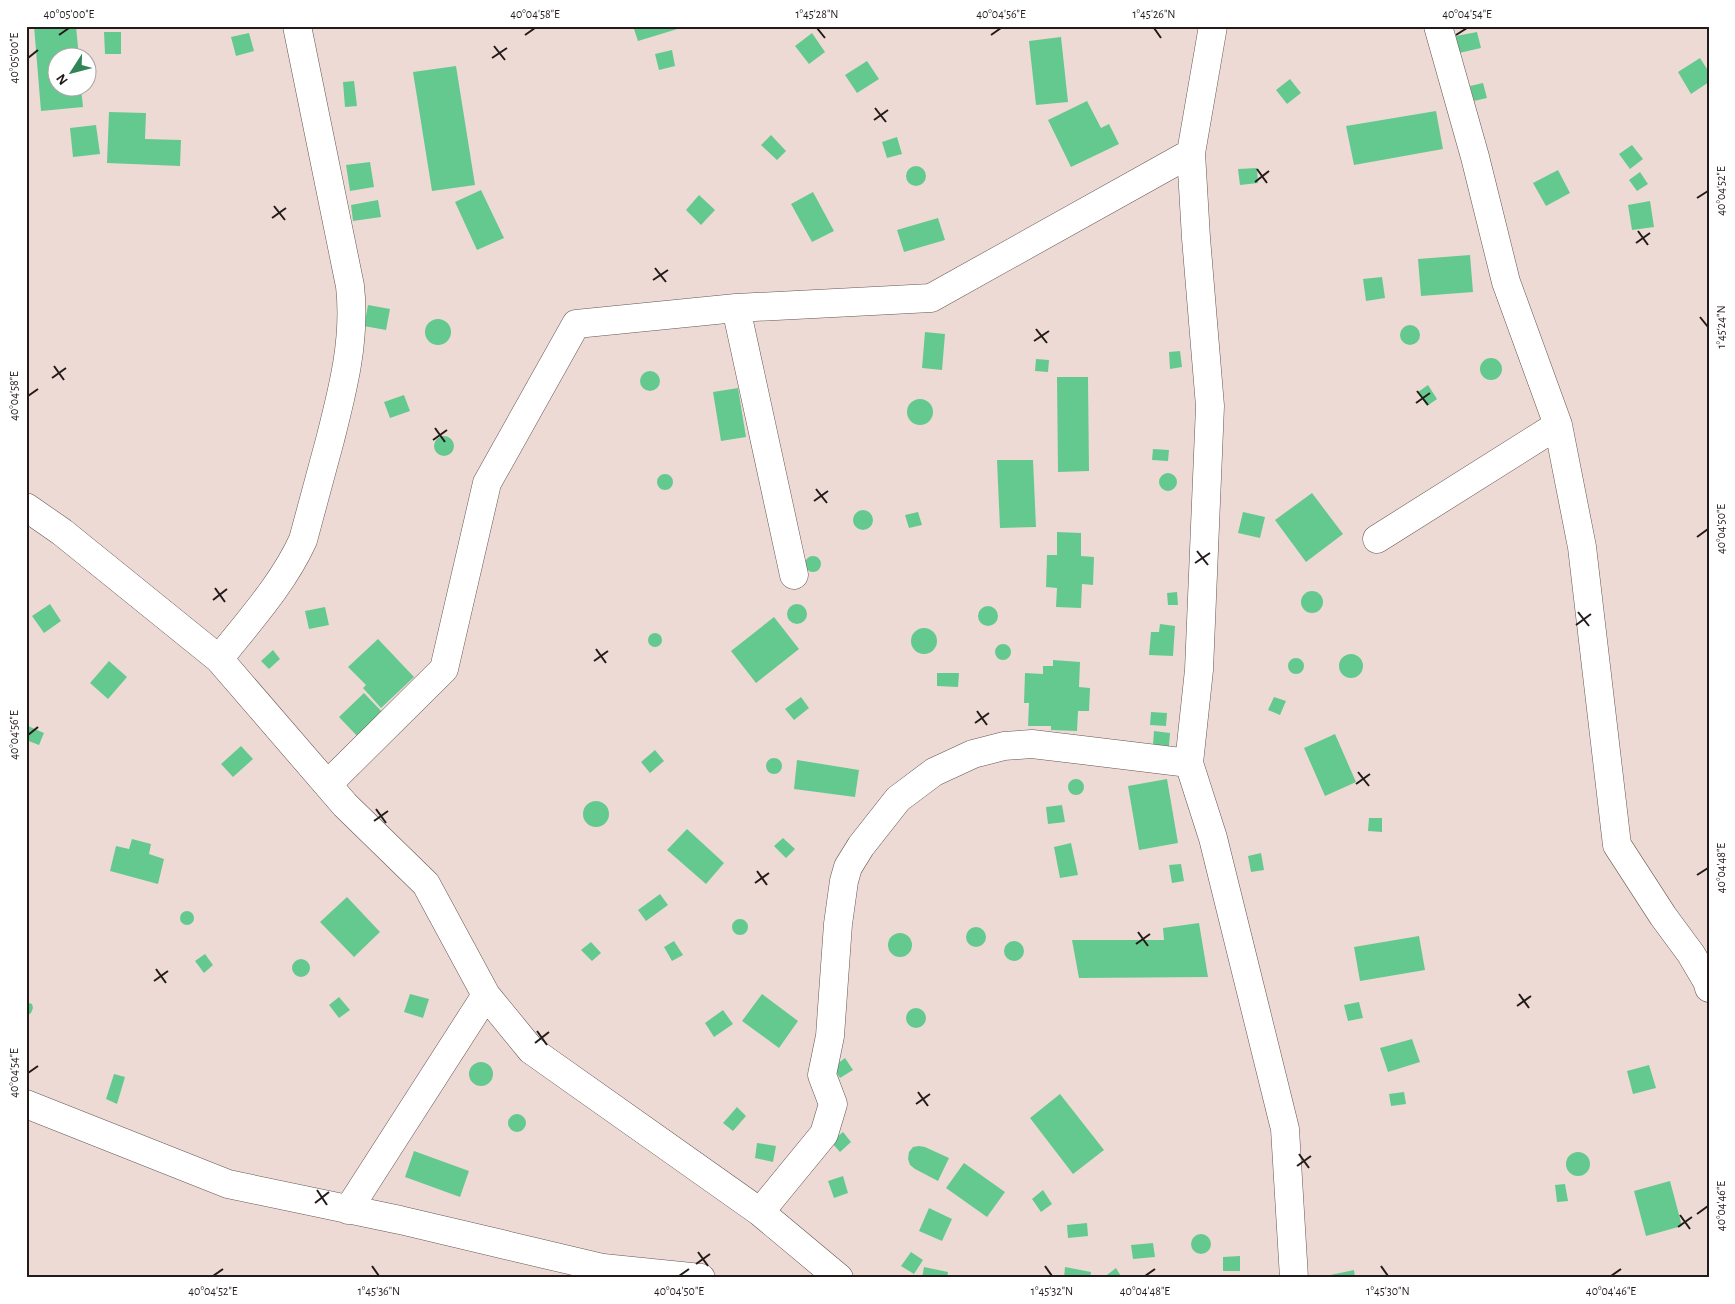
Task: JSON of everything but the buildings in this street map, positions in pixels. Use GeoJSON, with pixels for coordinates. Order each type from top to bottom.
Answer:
{"type":"FeatureCollection","features":[{"type":"Feature","properties":{"kind":"street"},"geometry":{"type":"LineString","coordinates":[[219,659],[278,583],[296,557],[304,540],[344,385],[352,332],[350,286],[298,26]]}},
{"type":"Feature","properties":{"kind":"street"},"geometry":{"type":"LineString","coordinates":[[1213,26],[1191,153],[1210,406],[1199,670],[1188,763],[1213,838],[1285,1130],[1294,1278]]}},
{"type":"Feature","properties":{"kind":"street"},"geometry":{"type":"LineString","coordinates":[[1438,26],[1475,157],[1506,282],[1558,425],[1582,547],[1617,844],[1663,916],[1691,954],[1707,981],[1709,988]]}},
{"type":"Feature","properties":{"kind":"street"},"geometry":{"type":"LineString","coordinates":[[328,784],[444,670],[487,483],[576,324],[736,308],[931,298],[1191,153]]}},
{"type":"Feature","properties":{"kind":"street"},"geometry":{"type":"LineString","coordinates":[[736,308],[794,575]]}},
{"type":"Feature","properties":{"kind":"street"},"geometry":{"type":"LineString","coordinates":[[1376,539],[1558,425]]}},
{"type":"Feature","properties":{"kind":"street"},"geometry":{"type":"LineString","coordinates":[[26,506],[62,532],[219,659],[345,805],[426,884],[486,995],[530,1050],[760,1212],[838,1278]]}},
{"type":"Feature","properties":{"kind":"street"},"geometry":{"type":"LineString","coordinates":[[760,1212],[824,1134],[833,1104],[822,1075],[830,1036],[838,924],[844,881],[848,867],[861,846],[898,800],[934,772],[973,754],[1004,746],[1032,744],[1188,763]]}},
{"type":"Feature","properties":{"kind":"street"},"geometry":{"type":"LineString","coordinates":[[348,1210],[486,995]]}},
{"type":"Feature","properties":{"kind":"street"},"geometry":{"type":"LineString","coordinates":[[26,1104],[228,1184],[400,1220],[603,1268],[701,1278]]}}]}
